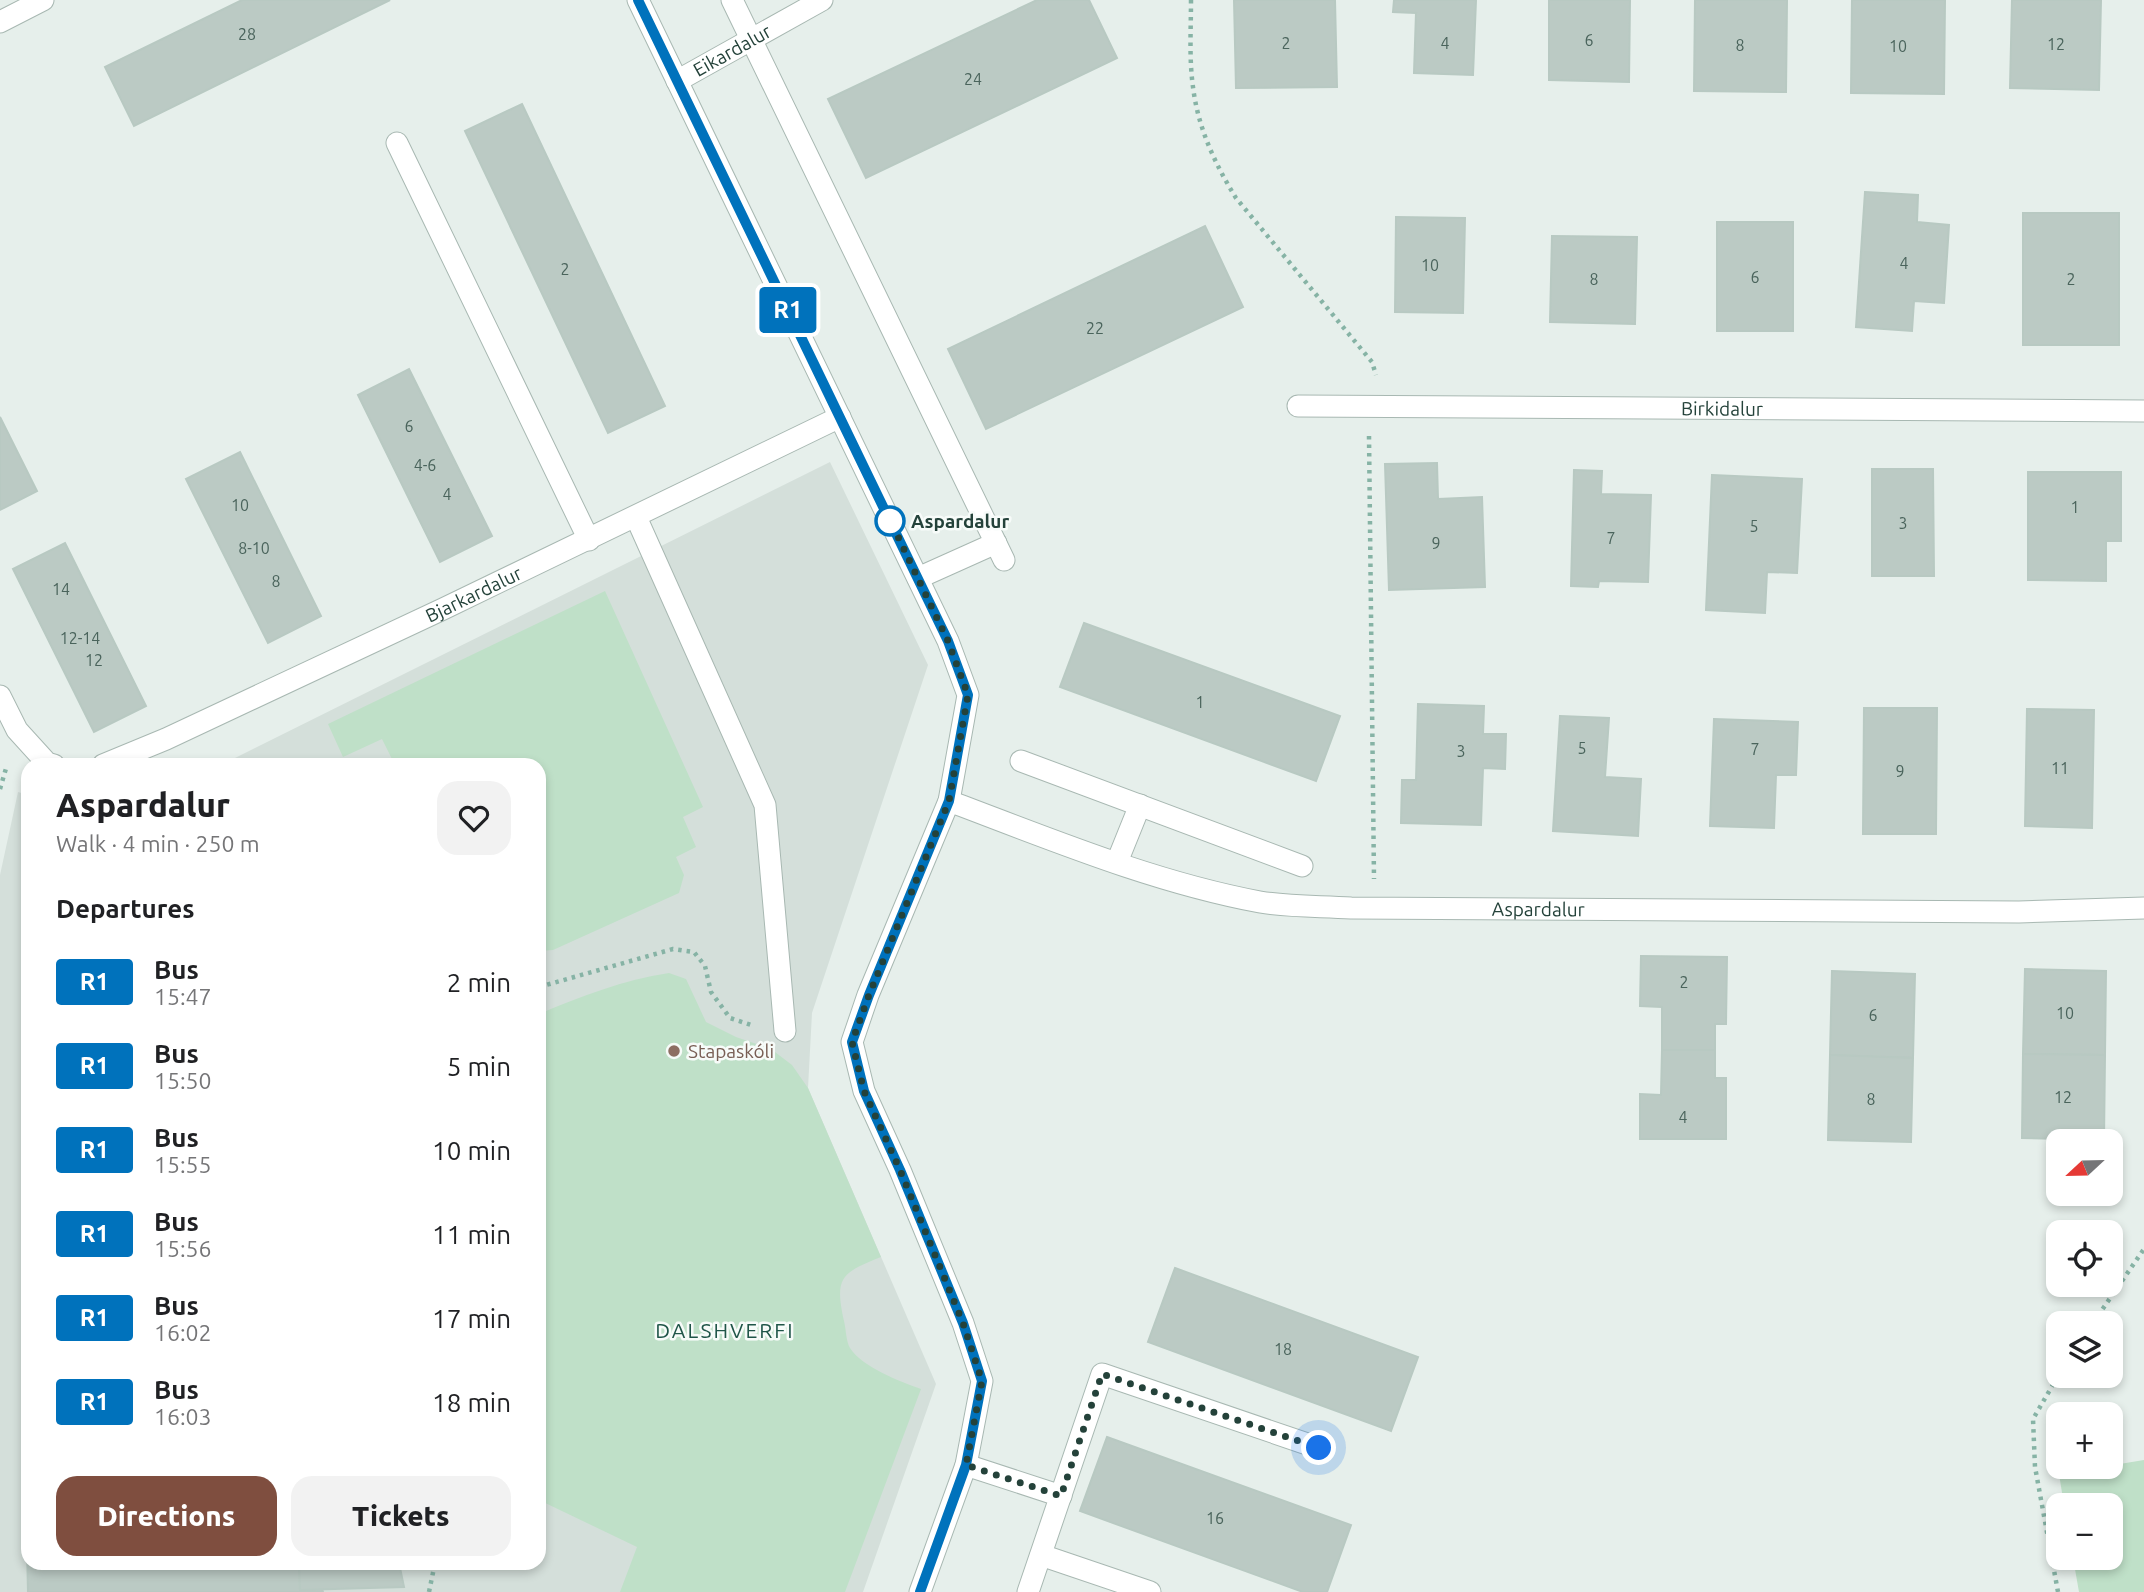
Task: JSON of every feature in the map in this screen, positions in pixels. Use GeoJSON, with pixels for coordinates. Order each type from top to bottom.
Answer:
{"type":"FeatureCollection","features":[{"type":"Feature","properties":{"kind":"street"},"geometry":{"type":"LineString","coordinates":[[0,22],[43,0]]}},
{"type":"Feature","properties":{"kind":"street"},"geometry":{"type":"LineString","coordinates":[[638,0],[948,641],[968,695],[949,801],[852,1042],[864,1091],[900,1170],[963,1323],[982,1381],[966,1465],[920,1592]]}},
{"type":"Feature","properties":{"kind":"street"},"geometry":{"type":"LineString","coordinates":[[732,0],[1000,551],[918,578]]}},
{"type":"Feature","properties":{"kind":"street","name":"Eikardalur"},"geometry":{"type":"LineString","coordinates":[[677,81],[822,0]]}},
{"type":"Feature","properties":{"kind":"street"},"geometry":{"type":"LineString","coordinates":[[397,143],[589,540]]}},
{"type":"Feature","properties":{"kind":"street","name":"Birkidalur"},"geometry":{"type":"LineString","coordinates":[[1298,406],[2144,411]]}},
{"type":"Feature","properties":{"kind":"street","name":"Bjarkardalur"},"geometry":{"type":"LineString","coordinates":[[120,758],[166,739],[589,540],[840,417]]}},
{"type":"Feature","properties":{"kind":"street"},"geometry":{"type":"LineString","coordinates":[[636,517],[765,805],[785,1031]]}},
{"type":"Feature","properties":{"kind":"street"},"geometry":{"type":"LineString","coordinates":[[0,696],[17,730],[42,758]]}},
{"type":"Feature","properties":{"kind":"street"},"geometry":{"type":"LineString","coordinates":[[1021,761],[1303,866]]}},
{"type":"Feature","properties":{"kind":"street","name":"Aspardalur"},"geometry":{"type":"LineString","coordinates":[[949,801],[1180,884],[1262,903],[1374,908],[2019,912],[2144,908]]}},
{"type":"Feature","properties":{"kind":"street"},"geometry":{"type":"LineString","coordinates":[[1117,862],[1140,805]]}},
{"type":"Feature","properties":{"kind":"street"},"geometry":{"type":"LineString","coordinates":[[1028,1592],[1102,1374],[1319,1448]]}},
{"type":"Feature","properties":{"kind":"street"},"geometry":{"type":"LineString","coordinates":[[966,1465],[1061,1496]]}},
{"type":"Feature","properties":{"kind":"street"},"geometry":{"type":"LineString","coordinates":[[1041,1555],[1150,1592]]}},
{"type":"Feature","properties":{"kind":"path"},"geometry":{"type":"LineString","coordinates":[[1191,0],[1193,86],[1207,142],[1220,171],[1237,198],[1372,362],[1377,406],[1374,908]]}},
{"type":"Feature","properties":{"kind":"path"},"geometry":{"type":"LineString","coordinates":[[546,985],[673,949],[694,952],[705,966],[711,992],[730,1018],[750,1025],[785,1031]]}},
{"type":"Feature","properties":{"kind":"path"},"geometry":{"type":"LineString","coordinates":[[2101,1311],[2144,1249]]}},
{"type":"Feature","properties":{"kind":"path"},"geometry":{"type":"LineString","coordinates":[[2052,1388],[2034,1419],[2035,1467],[2058,1592]]}},
{"type":"Feature","properties":{"kind":"path"},"geometry":{"type":"LineString","coordinates":[[429,1592],[434,1570]]}},
{"type":"Feature","properties":{"kind":"shaded area","name":"Stapaskóli"},"geometry":{"type":"Polygon","coordinates":[[[830,462],[928,665],[812,1013],[808,1088],[936,1384],[863,1592],[0,1592],[0,875],[18,792],[21,793],[21,1570],[546,1570],[546,758],[235,758],[830,462]]]}},
{"type":"Feature","properties":{"kind":"green space"},"geometry":{"type":"Polygon","coordinates":[[[605,591],[703,807],[683,817],[696,847],[676,857],[684,875],[679,893],[553,950],[546,950],[546,758],[392,758],[382,739],[343,757],[328,724],[605,591]]]}},
{"type":"Feature","properties":{"kind":"green space"},"geometry":{"type":"Polygon","coordinates":[[[669,973],[686,979],[706,1022],[736,1037],[771,1049],[792,1065],[808,1088],[881,1257],[857,1267],[844,1278],[841,1285],[841,1306],[849,1345],[856,1355],[872,1367],[921,1389],[845,1592],[620,1592],[637,1547],[546,1503],[546,1011],[635,980],[669,973]]]}},
{"type":"Feature","properties":{"kind":"green space"},"geometry":{"type":"Polygon","coordinates":[[[2144,1460],[2144,1592],[2079,1592],[2075,1570],[2123,1570],[2123,1493],[2062,1493],[2060,1479],[2123,1479],[2123,1463],[2144,1460]]]}},
{"type":"Feature","properties":{"kind":"building"},"geometry":{"type":"Polygon","coordinates":[[[242,0],[390,0],[134,126],[105,67],[242,0]]]}},
{"type":"Feature","properties":{"kind":"building"},"geometry":{"type":"Polygon","coordinates":[[[1037,0],[1089,0],[1117,58],[866,178],[828,99],[1037,0]]]}},
{"type":"Feature","properties":{"kind":"building"},"geometry":{"type":"Polygon","coordinates":[[[1234,0],[1335,0],[1337,87],[1236,88],[1234,0]]]}},
{"type":"Feature","properties":{"kind":"building"},"geometry":{"type":"Polygon","coordinates":[[[1394,0],[1476,0],[1473,75],[1414,73],[1416,13],[1393,12],[1394,0]]]}},
{"type":"Feature","properties":{"kind":"building"},"geometry":{"type":"Polygon","coordinates":[[[1549,0],[1630,0],[1629,82],[1549,80],[1549,0]]]}},
{"type":"Feature","properties":{"kind":"building"},"geometry":{"type":"Polygon","coordinates":[[[1695,0],[1787,0],[1786,92],[1694,91],[1695,0]]]}},
{"type":"Feature","properties":{"kind":"building"},"geometry":{"type":"Polygon","coordinates":[[[1852,0],[1945,0],[1944,94],[1851,93],[1852,0]]]}},
{"type":"Feature","properties":{"kind":"building"},"geometry":{"type":"Polygon","coordinates":[[[2012,0],[2101,0],[2099,90],[2010,88],[2012,0]]]}},
{"type":"Feature","properties":{"kind":"building"},"geometry":{"type":"Polygon","coordinates":[[[522,104],[665,406],[608,433],[465,131],[522,104]]]}},
{"type":"Feature","properties":{"kind":"building"},"geometry":{"type":"Polygon","coordinates":[[[1865,192],[1918,195],[1917,222],[1949,225],[1944,303],[1914,301],[1912,331],[1856,327],[1865,192]]]}},
{"type":"Feature","properties":{"kind":"building"},"geometry":{"type":"Polygon","coordinates":[[[2023,213],[2119,213],[2119,345],[2023,345],[2023,213]]]}},
{"type":"Feature","properties":{"kind":"building"},"geometry":{"type":"Polygon","coordinates":[[[1396,217],[1465,218],[1463,313],[1395,312],[1396,217]]]}},
{"type":"Feature","properties":{"kind":"building"},"geometry":{"type":"Polygon","coordinates":[[[1717,222],[1793,222],[1793,331],[1717,331],[1717,222]]]}},
{"type":"Feature","properties":{"kind":"building"},"geometry":{"type":"Polygon","coordinates":[[[1205,226],[1243,307],[986,429],[948,349],[1205,226]]]}},
{"type":"Feature","properties":{"kind":"building"},"geometry":{"type":"Polygon","coordinates":[[[1552,236],[1637,237],[1635,324],[1550,322],[1552,236]]]}},
{"type":"Feature","properties":{"kind":"building"},"geometry":{"type":"Polygon","coordinates":[[[409,369],[492,536],[440,562],[358,395],[409,369]]]}},
{"type":"Feature","properties":{"kind":"building"},"geometry":{"type":"Polygon","coordinates":[[[0,417],[37,491],[0,510],[0,417]]]}},
{"type":"Feature","properties":{"kind":"building"},"geometry":{"type":"Polygon","coordinates":[[[240,452],[321,616],[268,643],[186,479],[240,452]]]}},
{"type":"Feature","properties":{"kind":"building"},"geometry":{"type":"Polygon","coordinates":[[[1437,463],[1438,499],[1482,497],[1485,587],[1389,590],[1385,464],[1437,463]]]}},
{"type":"Feature","properties":{"kind":"building"},"geometry":{"type":"Polygon","coordinates":[[[1872,469],[1933,469],[1934,576],[1872,576],[1872,469]]]}},
{"type":"Feature","properties":{"kind":"building"},"geometry":{"type":"Polygon","coordinates":[[[1574,470],[1602,471],[1601,494],[1651,495],[1648,582],[1599,581],[1598,587],[1571,586],[1574,470]]]}},
{"type":"Feature","properties":{"kind":"building"},"geometry":{"type":"Polygon","coordinates":[[[2028,472],[2121,472],[2121,541],[2106,541],[2106,581],[2028,580],[2028,472]]]}},
{"type":"Feature","properties":{"kind":"building"},"geometry":{"type":"Polygon","coordinates":[[[1712,475],[1802,479],[1797,573],[1767,572],[1765,613],[1706,610],[1712,475]]]}},
{"type":"Feature","properties":{"kind":"building"},"geometry":{"type":"Polygon","coordinates":[[[65,543],[146,706],[94,732],[13,569],[65,543]]]}},
{"type":"Feature","properties":{"kind":"building"},"geometry":{"type":"Polygon","coordinates":[[[1084,623],[1340,716],[1316,781],[1060,687],[1084,623]]]}},
{"type":"Feature","properties":{"kind":"building"},"geometry":{"type":"Polygon","coordinates":[[[1418,704],[1484,706],[1483,734],[1506,734],[1505,769],[1483,768],[1481,825],[1401,823],[1402,780],[1416,780],[1418,704]]]}},
{"type":"Feature","properties":{"kind":"building"},"geometry":{"type":"Polygon","coordinates":[[[1864,708],[1937,708],[1936,834],[1863,834],[1864,708]]]}},
{"type":"Feature","properties":{"kind":"building"},"geometry":{"type":"Polygon","coordinates":[[[2027,709],[2094,710],[2092,828],[2025,826],[2027,709]]]}},
{"type":"Feature","properties":{"kind":"building"},"geometry":{"type":"Polygon","coordinates":[[[1560,716],[1609,718],[1605,777],[1641,779],[1638,836],[1553,831],[1560,716]]]}},
{"type":"Feature","properties":{"kind":"building"},"geometry":{"type":"Polygon","coordinates":[[[1714,719],[1798,722],[1796,775],[1776,775],[1774,828],[1710,826],[1714,719]]]}},
{"type":"Feature","properties":{"kind":"building"},"geometry":{"type":"Polygon","coordinates":[[[1641,956],[1727,957],[1726,1024],[1715,1024],[1715,1050],[1662,1050],[1662,1007],[1640,1006],[1641,956]]]}},
{"type":"Feature","properties":{"kind":"building"},"geometry":{"type":"Polygon","coordinates":[[[2025,969],[2106,971],[2105,1055],[2023,1054],[2025,969]]]}},
{"type":"Feature","properties":{"kind":"building"},"geometry":{"type":"Polygon","coordinates":[[[1832,971],[1915,974],[1913,1058],[1830,1055],[1832,971]]]}},
{"type":"Feature","properties":{"kind":"building"},"geometry":{"type":"Polygon","coordinates":[[[1662,1050],[1715,1050],[1715,1078],[1726,1078],[1726,1139],[1640,1139],[1640,1094],[1661,1095],[1662,1050]]]}},
{"type":"Feature","properties":{"kind":"building"},"geometry":{"type":"Polygon","coordinates":[[[2023,1054],[2105,1055],[2104,1129],[2046,1129],[2046,1139],[2022,1138],[2023,1054]]]}},
{"type":"Feature","properties":{"kind":"building"},"geometry":{"type":"Polygon","coordinates":[[[1830,1055],[1913,1058],[1911,1142],[1828,1140],[1830,1055]]]}},
{"type":"Feature","properties":{"kind":"building"},"geometry":{"type":"Polygon","coordinates":[[[1175,1268],[1418,1357],[1391,1431],[1148,1342],[1175,1268]]]}},
{"type":"Feature","properties":{"kind":"building"},"geometry":{"type":"Polygon","coordinates":[[[1107,1437],[1351,1525],[1327,1592],[1303,1592],[1080,1511],[1107,1437]]]}},
{"type":"Feature","properties":{"kind":"building"},"geometry":{"type":"Polygon","coordinates":[[[27,1570],[299,1570],[300,1590],[322,1589],[323,1592],[28,1592],[27,1570]]]}},
{"type":"Feature","properties":{"kind":"building"},"geometry":{"type":"Polygon","coordinates":[[[299,1570],[400,1570],[404,1587],[300,1590],[299,1570]]]}},
{"type":"Feature","properties":{"kind":"bus line","name":"R1"},"geometry":{"type":"LineString","coordinates":[[638,0],[948,641],[968,695],[949,801],[852,1042],[864,1091],[900,1170],[963,1323],[982,1381],[966,1465],[920,1592]]}},
{"type":"Feature","properties":{"kind":"place","name":"Aspardalur"},"geometry":{"type":"Point","coordinates":[890,521]}},
{"type":"Feature","properties":{"kind":"place","name":"Stapaskóli"},"geometry":{"type":"Point","coordinates":[674,1051]}},
{"type":"Feature","properties":{"kind":"district","name":"DALSHVERFI"},"geometry":{"type":"Point","coordinates":[725,1331]}},
{"type":"Feature","properties":{"kind":"route"},"geometry":{"type":"LineString","coordinates":[[890,521],[889,518],[948,641],[968,695],[949,801],[852,1042],[864,1091],[900,1170],[963,1323],[982,1381],[966,1465],[1061,1496],[1102,1374],[1319,1448]]}}]}
